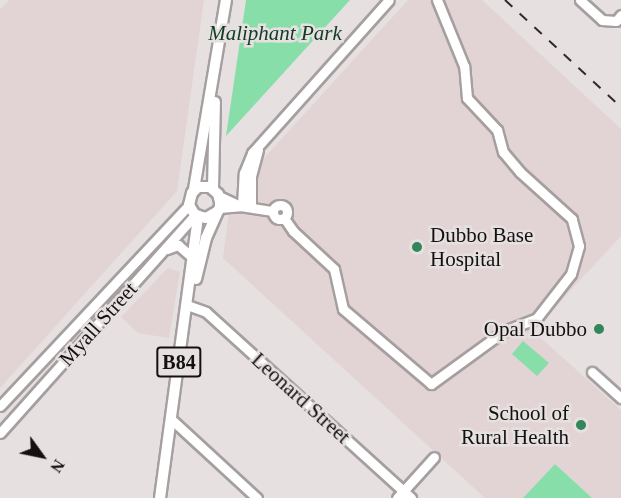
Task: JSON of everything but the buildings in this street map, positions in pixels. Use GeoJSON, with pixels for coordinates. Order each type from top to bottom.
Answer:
{"type":"FeatureCollection","features":[{"type":"Feature","properties":{"kind":"main road","name":"B84"},"geometry":{"type":"LineString","coordinates":[[160,498],[193,258],[194,189],[214,83],[226,0]]}},
{"type":"Feature","properties":{"kind":"main road","name":"B84"},"geometry":{"type":"LineString","coordinates":[[187,305],[218,210],[214,83]]}},
{"type":"Feature","properties":{"kind":"main road"},"geometry":{"type":"LineString","coordinates":[[194,189],[216,192]]}},
{"type":"Feature","properties":{"kind":"main road"},"geometry":{"type":"LineString","coordinates":[[194,212],[206,218],[218,210]]}},
{"type":"Feature","properties":{"kind":"street"},"geometry":{"type":"LineString","coordinates":[[244,207],[260,144],[389,0]]}},
{"type":"Feature","properties":{"kind":"street"},"geometry":{"type":"LineString","coordinates":[[218,210],[244,207],[273,211],[283,206],[287,212],[284,218],[293,231],[334,269],[343,309],[431,384],[504,331],[536,319],[571,274],[579,246],[572,219],[520,172],[503,152],[496,130],[467,98],[464,66],[437,0]]}},
{"type":"Feature","properties":{"kind":"street"},"geometry":{"type":"LineString","coordinates":[[580,0],[602,20],[616,21],[621,15]]}},
{"type":"Feature","properties":{"kind":"street"},"geometry":{"type":"LineString","coordinates":[[216,192],[244,207]]}},
{"type":"Feature","properties":{"kind":"street","name":"Myall Street"},"geometry":{"type":"LineString","coordinates":[[0,433],[162,252],[194,212]]}},
{"type":"Feature","properties":{"kind":"street","name":"Myall Street"},"geometry":{"type":"LineString","coordinates":[[0,408],[194,212]]}},
{"type":"Feature","properties":{"kind":"street"},"geometry":{"type":"LineString","coordinates":[[162,252],[178,245],[193,258]]}},
{"type":"Feature","properties":{"kind":"street","name":"Leonard Street"},"geometry":{"type":"LineString","coordinates":[[187,305],[206,312],[400,494],[411,498]]}},
{"type":"Feature","properties":{"kind":"street"},"geometry":{"type":"LineString","coordinates":[[592,372],[621,398]]}},
{"type":"Feature","properties":{"kind":"street"},"geometry":{"type":"LineString","coordinates":[[0,408],[12,420]]}},
{"type":"Feature","properties":{"kind":"street"},"geometry":{"type":"LineString","coordinates":[[171,419],[257,498]]}},
{"type":"Feature","properties":{"kind":"street"},"geometry":{"type":"LineString","coordinates":[[400,494],[434,457]]}},
{"type":"Feature","properties":{"kind":"shaded area"},"geometry":{"type":"Polygon","coordinates":[[[9,0],[204,0],[177,191],[0,388],[0,9],[9,0]]]}},
{"type":"Feature","properties":{"kind":"shaded area","name":"Dubbo Base Hospital"},"geometry":{"type":"Polygon","coordinates":[[[408,0],[482,0],[621,129],[621,236],[533,331],[621,410],[621,498],[592,498],[555,464],[523,498],[485,498],[223,258],[229,212],[259,212],[257,166],[408,0]]]}},
{"type":"Feature","properties":{"kind":"shaded area"},"geometry":{"type":"Polygon","coordinates":[[[168,268],[180,272],[169,338],[138,333],[121,317],[168,268]]]}},
{"type":"Feature","properties":{"kind":"green space","name":"Maliphant Park"},"geometry":{"type":"Polygon","coordinates":[[[246,0],[350,0],[226,136],[246,0]]]}},
{"type":"Feature","properties":{"kind":"green space"},"geometry":{"type":"Polygon","coordinates":[[[523,341],[549,363],[537,376],[512,354],[523,341]]]}},
{"type":"Feature","properties":{"kind":"green space"},"geometry":{"type":"Polygon","coordinates":[[[555,464],[592,498],[523,498],[555,464]]]}},
{"type":"Feature","properties":{"kind":"railway"},"geometry":{"type":"LineString","coordinates":[[505,0],[621,107]]}},
{"type":"Feature","properties":{"kind":"place","name":"Dubbo Base Hospital"},"geometry":{"type":"Point","coordinates":[417,247]}},
{"type":"Feature","properties":{"kind":"place","name":"Opal Dubbo"},"geometry":{"type":"Point","coordinates":[599,329]}},
{"type":"Feature","properties":{"kind":"place","name":"School of Rural Health"},"geometry":{"type":"Point","coordinates":[581,425]}}]}
